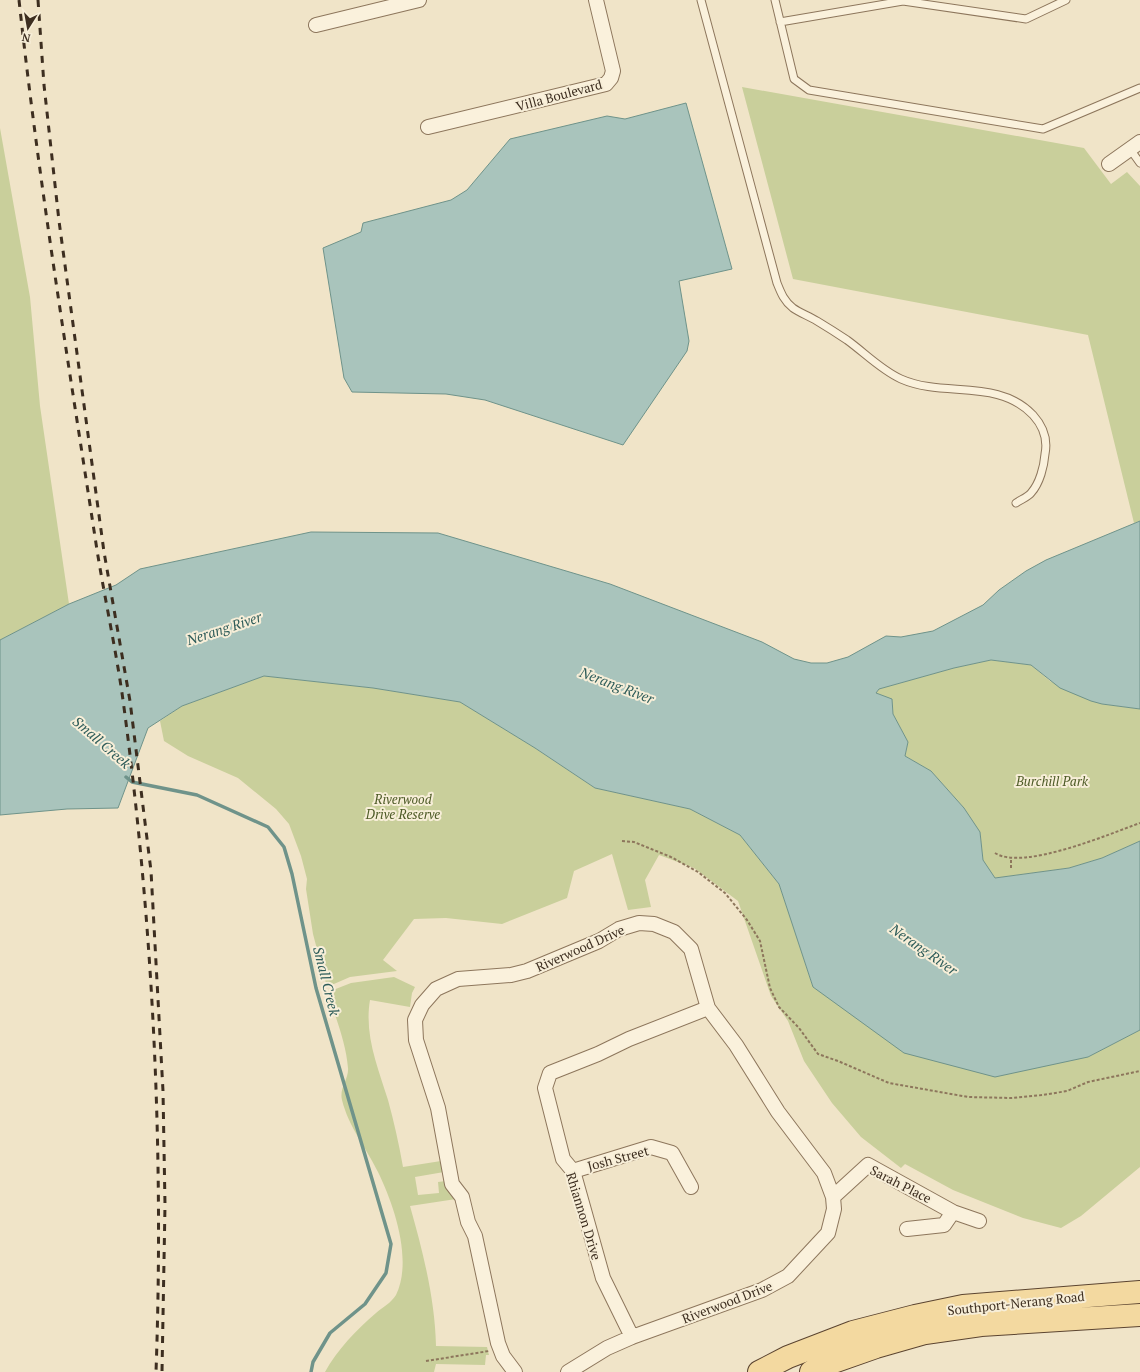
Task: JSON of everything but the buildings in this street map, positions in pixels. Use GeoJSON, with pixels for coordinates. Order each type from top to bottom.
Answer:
{"type":"FeatureCollection","features":[{"type":"Feature","properties":{"kind":"main road","name":"Southport-Nerang Road"},"geometry":{"type":"LineString","coordinates":[[759,1372],[788,1357],[852,1332],[875,1325],[943,1310],[963,1306],[1140,1292]]}},
{"type":"Feature","properties":{"kind":"main road","name":"Southport-Nerang Road"},"geometry":{"type":"LineString","coordinates":[[811,1372],[822,1366],[876,1347],[925,1333],[981,1325],[1140,1315]]}},
{"type":"Feature","properties":{"kind":"street"},"geometry":{"type":"LineString","coordinates":[[316,25],[419,0]]}},
{"type":"Feature","properties":{"kind":"street","name":"Villa Boulevard"},"geometry":{"type":"LineString","coordinates":[[428,127],[606,84],[611,78],[613,71],[596,0]]}},
{"type":"Feature","properties":{"kind":"street"},"geometry":{"type":"LineString","coordinates":[[1109,164],[1135,145]]}},
{"type":"Feature","properties":{"kind":"street","name":"Riverwood Drive"},"geometry":{"type":"LineString","coordinates":[[515,1372],[500,1349],[475,1236],[468,1222],[462,1197],[452,1184],[438,1108],[416,1040],[416,1020],[422,1005],[436,989],[458,979],[511,975],[527,971],[599,941],[619,929],[639,923],[654,924],[674,932],[691,949],[708,1008],[736,1045],[778,1112],[824,1173],[833,1197],[834,1209],[828,1233],[788,1276],[762,1290],[632,1337],[608,1348],[568,1372]]}},
{"type":"Feature","properties":{"kind":"street","name":"Rhiannon Drive"},"geometry":{"type":"LineString","coordinates":[[632,1337],[603,1278],[573,1171],[563,1159],[545,1088],[550,1073],[598,1054],[628,1039],[708,1008]]}},
{"type":"Feature","properties":{"kind":"street","name":"Josh Street"},"geometry":{"type":"LineString","coordinates":[[573,1171],[650,1147],[672,1152],[691,1187]]}},
{"type":"Feature","properties":{"kind":"street","name":"Sarah Place"},"geometry":{"type":"LineString","coordinates":[[833,1197],[868,1164],[953,1212],[979,1221]]}},
{"type":"Feature","properties":{"kind":"street"},"geometry":{"type":"LineString","coordinates":[[906,1229],[944,1225],[953,1212]]}},
{"type":"Feature","properties":{"kind":"lane"},"geometry":{"type":"LineString","coordinates":[[701,0],[774,275],[783,298],[793,308],[848,341],[880,366],[901,379],[921,386],[944,390],[992,392],[1008,398],[1026,408],[1038,421],[1046,436],[1046,452],[1043,470],[1031,493],[1016,503]]}},
{"type":"Feature","properties":{"kind":"lane"},"geometry":{"type":"LineString","coordinates":[[775,0],[794,79],[809,90],[1043,129],[1140,88]]}},
{"type":"Feature","properties":{"kind":"lane"},"geometry":{"type":"LineString","coordinates":[[780,22],[904,0],[1026,19],[1066,0]]}},
{"type":"Feature","properties":{"kind":"lane"},"geometry":{"type":"LineString","coordinates":[[1135,145],[1140,163]]}},
{"type":"Feature","properties":{"kind":"path"},"geometry":{"type":"LineString","coordinates":[[995,853],[1002,857],[1011,858],[1049,854],[1140,824]]}},
{"type":"Feature","properties":{"kind":"path"},"geometry":{"type":"LineString","coordinates":[[622,841],[634,842],[671,857],[698,872],[725,894],[747,920],[760,941],[770,988],[779,1008],[799,1028],[818,1054],[889,1083],[968,1097],[1011,1098],[1043,1095],[1066,1091],[1088,1082],[1140,1071]]}},
{"type":"Feature","properties":{"kind":"path"},"geometry":{"type":"LineString","coordinates":[[1011,858],[1011,868]]}},
{"type":"Feature","properties":{"kind":"path"},"geometry":{"type":"LineString","coordinates":[[426,1361],[500,1349]]}},
{"type":"Feature","properties":{"kind":"green space"},"geometry":{"type":"Polygon","coordinates":[[[742,87],[1084,148],[1111,184],[1127,172],[1140,186],[1140,521],[1134,523],[1088,335],[793,279],[742,87]]]}},
{"type":"Feature","properties":{"kind":"green space"},"geometry":{"type":"Polygon","coordinates":[[[0,128],[30,297],[40,406],[69,604],[0,640],[0,128]]]}},
{"type":"Feature","properties":{"kind":"green space","name":"Burchill Park"},"geometry":{"type":"Polygon","coordinates":[[[991,660],[1031,665],[1050,681],[1102,704],[1140,709],[1140,841],[1102,858],[1069,868],[995,878],[983,860],[980,832],[964,808],[931,771],[905,756],[908,742],[893,714],[892,700],[876,693],[879,689],[954,668],[991,660]]]}},
{"type":"Feature","properties":{"kind":"green space","name":"Riverwood Drive Reserve"},"geometry":{"type":"Polygon","coordinates":[[[264,676],[373,688],[460,702],[535,748],[595,788],[690,809],[740,835],[779,884],[813,987],[1088,1057],[1140,1030],[1140,1167],[1081,1216],[1061,1228],[1023,1218],[953,1190],[905,1164],[901,1168],[861,1137],[832,1103],[804,1061],[788,1021],[771,996],[738,901],[694,868],[659,855],[645,880],[651,907],[628,910],[612,854],[574,871],[567,898],[502,924],[446,918],[414,919],[383,960],[397,971],[350,977],[327,987],[313,934],[306,889],[307,879],[301,856],[289,824],[276,809],[238,778],[188,756],[164,741],[160,721],[182,706],[264,676]]]}},
{"type":"Feature","properties":{"kind":"green space"},"geometry":{"type":"Polygon","coordinates":[[[394,977],[415,987],[412,993],[410,1007],[370,1000],[369,1026],[370,1039],[376,1064],[388,1100],[403,1167],[441,1161],[444,1172],[415,1177],[418,1195],[439,1193],[438,1182],[446,1181],[456,1199],[410,1206],[424,1258],[431,1293],[436,1346],[487,1347],[489,1355],[486,1355],[485,1365],[436,1364],[434,1372],[325,1372],[341,1348],[369,1319],[394,1298],[401,1281],[403,1266],[399,1233],[390,1200],[378,1172],[349,1120],[342,1100],[342,1091],[348,1072],[347,1058],[343,1039],[328,992],[351,983],[394,977]]]}},
{"type":"Feature","properties":{"kind":"water"},"geometry":{"type":"Polygon","coordinates":[[[686,103],[732,269],[679,281],[689,341],[687,351],[623,445],[485,400],[446,394],[352,392],[344,378],[323,248],[361,232],[363,223],[451,200],[467,190],[510,139],[607,116],[625,119],[686,103]]]}},
{"type":"Feature","properties":{"kind":"water","name":"Nerang River"},"geometry":{"type":"Polygon","coordinates":[[[1140,521],[1140,709],[1091,701],[1060,688],[1031,665],[991,660],[954,668],[879,689],[876,693],[892,699],[893,714],[908,742],[905,756],[931,771],[964,808],[980,832],[983,860],[995,878],[1069,868],[1102,858],[1140,841],[1140,1030],[1088,1057],[995,1077],[904,1053],[813,987],[779,884],[740,835],[690,809],[595,788],[535,748],[460,702],[373,688],[264,676],[182,706],[148,728],[118,808],[67,809],[0,815],[0,640],[69,604],[116,585],[140,569],[311,532],[438,533],[610,584],[762,642],[794,659],[811,663],[827,663],[848,657],[886,636],[901,637],[933,631],[983,605],[999,590],[1026,571],[1046,560],[1140,521]]]}},
{"type":"Feature","properties":{"kind":"waterway","name":"Small Creek"},"geometry":{"type":"LineString","coordinates":[[126,777],[132,782],[197,795],[268,827],[284,847],[292,874],[316,988],[391,1244],[386,1273],[365,1304],[330,1333],[313,1362],[311,1372]]}},
{"type":"Feature","properties":{"kind":"railway"},"geometry":{"type":"LineString","coordinates":[[19,0],[55,275],[97,550],[123,700],[142,867],[149,951],[157,1120],[158,1288],[156,1372]]}},
{"type":"Feature","properties":{"kind":"railway"},"geometry":{"type":"LineString","coordinates":[[38,0],[44,85],[59,221],[104,552],[130,701],[151,871],[163,1091],[165,1205],[162,1372]]}}]}
